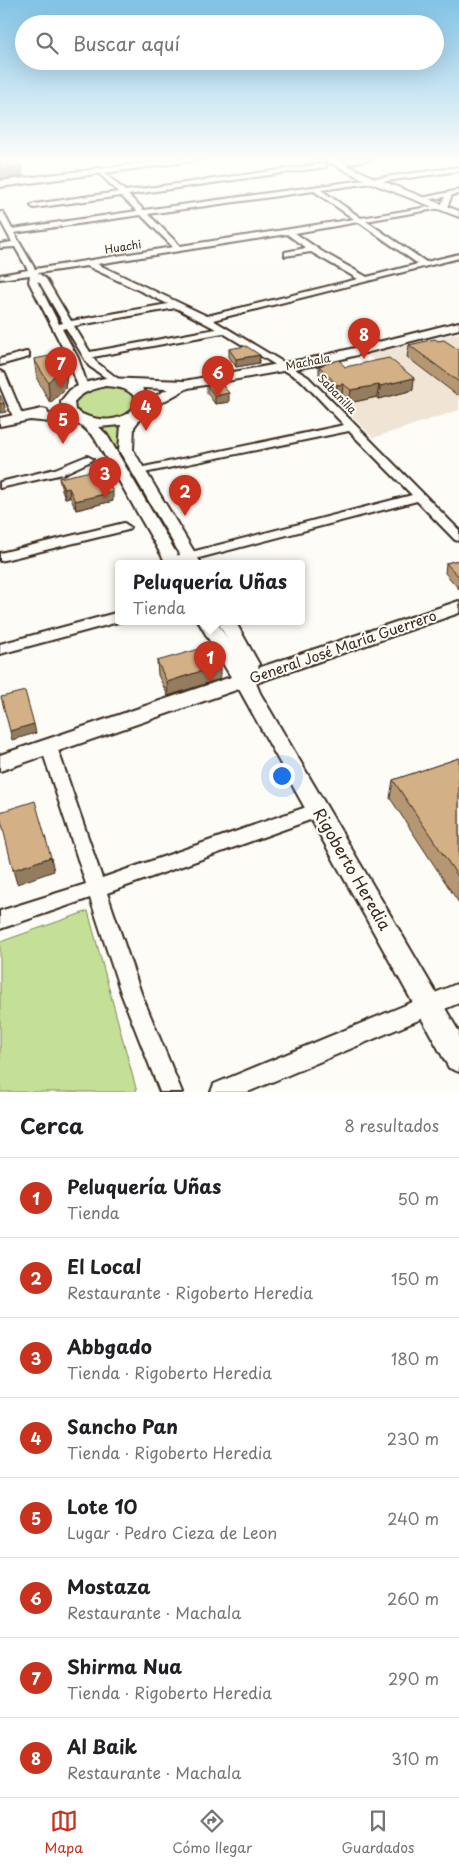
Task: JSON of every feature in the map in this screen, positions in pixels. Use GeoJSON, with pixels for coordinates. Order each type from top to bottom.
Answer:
{"type":"FeatureCollection","features":[{"type":"Feature","properties":{"kind":"main road","name":"Machala"},"geometry":{"type":"LineString","coordinates":[[121,383],[184,385],[322,360],[459,325]]}},
{"type":"Feature","properties":{"kind":"main road"},"geometry":{"type":"LineString","coordinates":[[172,560],[100,435],[66,411],[65,404],[67,398],[83,387],[106,383],[121,383],[137,389],[143,395],[145,401],[127,427],[126,450],[191,560]]}},
{"type":"Feature","properties":{"kind":"main road","name":"Machala"},"geometry":{"type":"LineString","coordinates":[[138,412],[184,385]]}},
{"type":"Feature","properties":{"kind":"main road"},"geometry":{"type":"LineString","coordinates":[[0,422],[25,418],[65,404]]}},
{"type":"Feature","properties":{"kind":"main road"},"geometry":{"type":"LineString","coordinates":[[25,418],[115,423],[138,412]]}},
{"type":"Feature","properties":{"kind":"main road","name":"General José María Guerrero"},"geometry":{"type":"LineString","coordinates":[[0,763],[459,608]]}},
{"type":"Feature","properties":{"kind":"main road","name":"Rigoberto Heredia"},"geometry":{"type":"LineString","coordinates":[[210,625],[236,670],[246,681],[251,694],[459,1058]]}},
{"type":"Feature","properties":{"kind":"main road","name":"Rigoberto Heredia"},"geometry":{"type":"LineString","coordinates":[[228,625],[249,661],[246,681]]}},
{"type":"Feature","properties":{"kind":"street"},"geometry":{"type":"LineString","coordinates":[[140,210],[179,249]]}},
{"type":"Feature","properties":{"kind":"street"},"geometry":{"type":"LineString","coordinates":[[10,230],[165,210]]}},
{"type":"Feature","properties":{"kind":"street"},"geometry":{"type":"LineString","coordinates":[[345,210],[424,264]]}},
{"type":"Feature","properties":{"kind":"street","name":"Huachi"},"geometry":{"type":"LineString","coordinates":[[0,277],[34,274],[423,210]]}},
{"type":"Feature","properties":{"kind":"street"},"geometry":{"type":"LineString","coordinates":[[0,214],[34,274],[43,281],[92,364],[121,383]]}},
{"type":"Feature","properties":{"kind":"street"},"geometry":{"type":"LineString","coordinates":[[289,232],[312,249],[364,279]]}},
{"type":"Feature","properties":{"kind":"street"},"geometry":{"type":"LineString","coordinates":[[0,246],[17,244]]}},
{"type":"Feature","properties":{"kind":"street"},"geometry":{"type":"LineString","coordinates":[[288,254],[312,249]]}},
{"type":"Feature","properties":{"kind":"street"},"geometry":{"type":"LineString","coordinates":[[206,319],[459,256]]}},
{"type":"Feature","properties":{"kind":"street","name":"Sabanilla"},"geometry":{"type":"LineString","coordinates":[[90,264],[227,330],[309,383],[459,537]]}},
{"type":"Feature","properties":{"kind":"street"},"geometry":{"type":"LineString","coordinates":[[34,274],[33,282],[73,358],[83,387]]}},
{"type":"Feature","properties":{"kind":"street"},"geometry":{"type":"LineString","coordinates":[[58,327],[176,305]]}},
{"type":"Feature","properties":{"kind":"street"},"geometry":{"type":"LineString","coordinates":[[87,356],[227,330]]}},
{"type":"Feature","properties":{"kind":"street"},"geometry":{"type":"LineString","coordinates":[[0,362],[26,355]]}},
{"type":"Feature","properties":{"kind":"street"},"geometry":{"type":"LineString","coordinates":[[0,374],[25,418]]}},
{"type":"Feature","properties":{"kind":"street"},"geometry":{"type":"LineString","coordinates":[[139,471],[351,427]]}},
{"type":"Feature","properties":{"kind":"street"},"geometry":{"type":"LineString","coordinates":[[0,485],[59,472],[87,459]]}},
{"type":"Feature","properties":{"kind":"street"},"geometry":{"type":"LineString","coordinates":[[191,560],[419,497]]}},
{"type":"Feature","properties":{"kind":"street"},"geometry":{"type":"LineString","coordinates":[[0,557],[124,527]]}},
{"type":"Feature","properties":{"kind":"street"},"geometry":{"type":"LineString","coordinates":[[0,649],[115,618]]}},
{"type":"Feature","properties":{"kind":"street"},"geometry":{"type":"LineString","coordinates":[[49,747],[131,993],[171,1092]]}},
{"type":"Feature","properties":{"kind":"street"},"geometry":{"type":"LineString","coordinates":[[0,920],[318,810]]}},
{"type":"Feature","properties":{"kind":"street"},"geometry":{"type":"LineString","coordinates":[[222,1092],[459,993]]}},
{"type":"Feature","properties":{"kind":"shaded area"},"geometry":{"type":"Polygon","coordinates":[[[459,333],[459,410],[373,438],[318,380],[373,360],[366,355],[459,333]]]}},
{"type":"Feature","properties":{"kind":"green space"},"geometry":{"type":"Polygon","coordinates":[[[106,385],[127,388],[141,403],[122,419],[98,422],[72,411],[71,400],[76,394],[106,385]]]}},
{"type":"Feature","properties":{"kind":"green space"},"geometry":{"type":"Polygon","coordinates":[[[126,421],[123,447],[186,555],[174,558],[92,424],[126,421]]]}},
{"type":"Feature","properties":{"kind":"green space"},"geometry":{"type":"Polygon","coordinates":[[[88,911],[137,1092],[0,1092],[0,942],[88,911]]]}},
{"type":"Feature","properties":{"kind":"building"},"geometry":{"type":"Polygon","coordinates":[[[435,339],[438,341],[444,340],[459,350],[459,382],[409,345],[435,339]]]}},
{"type":"Feature","properties":{"kind":"building"},"geometry":{"type":"Polygon","coordinates":[[[246,346],[260,355],[236,359],[229,349],[246,346]]]}},
{"type":"Feature","properties":{"kind":"building"},"geometry":{"type":"Polygon","coordinates":[[[65,353],[62,368],[48,382],[34,359],[65,353]]]}},
{"type":"Feature","properties":{"kind":"building"},"geometry":{"type":"Polygon","coordinates":[[[389,358],[414,378],[351,390],[343,384],[337,385],[319,366],[339,360],[345,367],[389,358]]]}},
{"type":"Feature","properties":{"kind":"building"},"geometry":{"type":"Polygon","coordinates":[[[220,382],[229,393],[215,396],[207,385],[220,382]]]}},
{"type":"Feature","properties":{"kind":"building"},"geometry":{"type":"Polygon","coordinates":[[[0,395],[4,403],[0,404],[0,395]]]}},
{"type":"Feature","properties":{"kind":"building"},"geometry":{"type":"Polygon","coordinates":[[[99,463],[113,492],[75,501],[69,488],[64,489],[59,478],[91,471],[99,463]]]}},
{"type":"Feature","properties":{"kind":"building"},"geometry":{"type":"Polygon","coordinates":[[[459,560],[459,577],[446,563],[459,560]]]}},
{"type":"Feature","properties":{"kind":"building"},"geometry":{"type":"Polygon","coordinates":[[[210,646],[220,665],[167,682],[157,661],[210,646]]]}},
{"type":"Feature","properties":{"kind":"building"},"geometry":{"type":"Polygon","coordinates":[[[25,691],[34,724],[10,731],[1,697],[25,691]]]}},
{"type":"Feature","properties":{"kind":"building"},"geometry":{"type":"Polygon","coordinates":[[[459,758],[459,878],[393,780],[459,758]]]}},
{"type":"Feature","properties":{"kind":"building"},"geometry":{"type":"Polygon","coordinates":[[[35,801],[51,857],[13,870],[0,812],[35,801]]]}},
{"type":"Feature","properties":{"kind":"place","name":"Al Baik"},"geometry":{"type":"Point","coordinates":[364,359]}},
{"type":"Feature","properties":{"kind":"place","name":"Shirma Nua"},"geometry":{"type":"Point","coordinates":[61,388]}},
{"type":"Feature","properties":{"kind":"place","name":"Mostaza"},"geometry":{"type":"Point","coordinates":[218,397]}},
{"type":"Feature","properties":{"kind":"place","name":"Sancho Pan"},"geometry":{"type":"Point","coordinates":[146,431]}},
{"type":"Feature","properties":{"kind":"place","name":"Lote 10"},"geometry":{"type":"Point","coordinates":[63,444]}},
{"type":"Feature","properties":{"kind":"place","name":"Abbgado"},"geometry":{"type":"Point","coordinates":[105,498]}},
{"type":"Feature","properties":{"kind":"place","name":"El Local"},"geometry":{"type":"Point","coordinates":[185,516]}},
{"type":"Feature","properties":{"kind":"place","name":"Peluquería Uñas"},"geometry":{"type":"Point","coordinates":[210,682]}}]}
